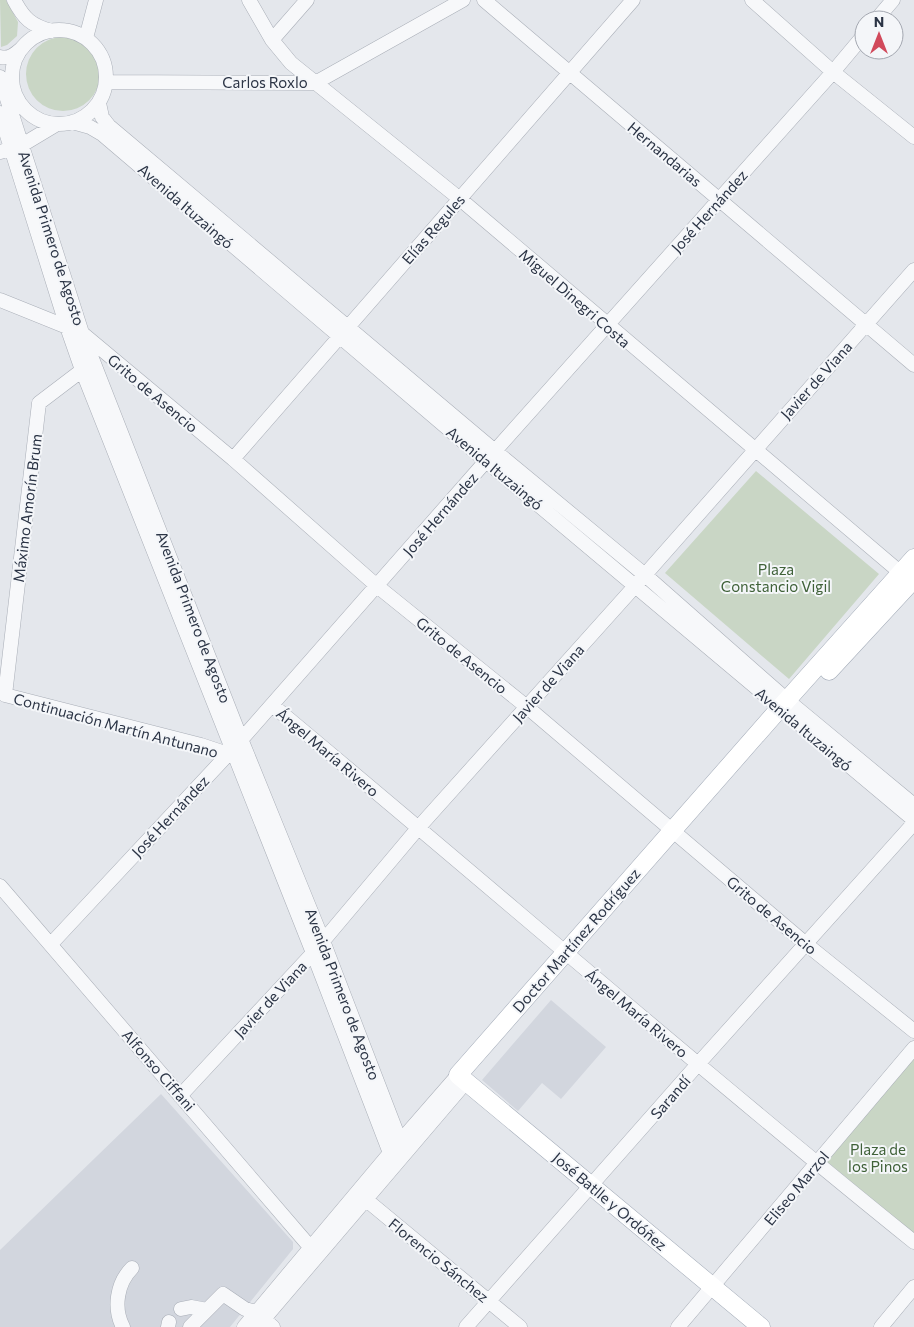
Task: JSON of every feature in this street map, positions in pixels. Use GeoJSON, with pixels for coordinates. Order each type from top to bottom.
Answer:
{"type":"FeatureCollection","features":[{"type":"Feature","properties":{"kind":"main road","name":"Doctor Martínez Rodríguez"},"geometry":{"type":"LineString","coordinates":[[462,1079],[788,708],[910,580],[914,558]]}},
{"type":"Feature","properties":{"kind":"main road","name":"José Batlle y Ordóñez"},"geometry":{"type":"LineString","coordinates":[[462,1079],[761,1327]]}},
{"type":"Feature","properties":{"kind":"street"},"geometry":{"type":"LineString","coordinates":[[14,0],[28,21],[38,27],[51,31]]}},
{"type":"Feature","properties":{"kind":"street"},"geometry":{"type":"LineString","coordinates":[[86,38],[96,0]]}},
{"type":"Feature","properties":{"kind":"street","name":"Miguel Dinegri Costa"},"geometry":{"type":"LineString","coordinates":[[249,0],[272,40],[291,63],[460,199],[754,450],[910,580]]}},
{"type":"Feature","properties":{"kind":"street"},"geometry":{"type":"LineString","coordinates":[[272,40],[307,0]]}},
{"type":"Feature","properties":{"kind":"street","name":"Carlos Roxlo"},"geometry":{"type":"LineString","coordinates":[[106,82],[315,83],[463,0]]}},
{"type":"Feature","properties":{"kind":"street","name":"Hernandarias"},"geometry":{"type":"LineString","coordinates":[[484,0],[914,365]]}},
{"type":"Feature","properties":{"kind":"street","name":"Elías Regules"},"geometry":{"type":"LineString","coordinates":[[232,459],[633,0]]}},
{"type":"Feature","properties":{"kind":"street"},"geometry":{"type":"LineString","coordinates":[[752,0],[833,72],[914,138]]}},
{"type":"Feature","properties":{"kind":"street"},"geometry":{"type":"LineString","coordinates":[[884,10],[893,0]]}},
{"type":"Feature","properties":{"kind":"street"},"geometry":{"type":"LineString","coordinates":[[0,57],[13,56],[34,37],[51,31],[62,30],[74,32],[86,38],[96,47],[106,69],[104,93],[99,103],[82,118],[72,122],[57,124],[11,149]]}},
{"type":"Feature","properties":{"kind":"street"},"geometry":{"type":"LineString","coordinates":[[15,94],[12,72],[16,58],[23,46]]}},
{"type":"Feature","properties":{"kind":"street","name":"José Hernández"},"geometry":{"type":"LineString","coordinates":[[50,944],[234,747],[854,47]]}},
{"type":"Feature","properties":{"kind":"street"},"geometry":{"type":"LineString","coordinates":[[1,81],[15,94],[27,112],[41,120],[57,124]]}},
{"type":"Feature","properties":{"kind":"street","name":"Avenida Primero de Agosto"},"geometry":{"type":"LineString","coordinates":[[1,81],[11,149],[82,333],[88,365]]}},
{"type":"Feature","properties":{"kind":"street","name":"Avenida Ituzaingó"},"geometry":{"type":"LineString","coordinates":[[99,103],[102,117],[109,126],[343,331],[640,580],[788,708],[914,822]]}},
{"type":"Feature","properties":{"kind":"street","name":"Avenida Primero de Agosto"},"geometry":{"type":"LineString","coordinates":[[0,113],[67,327],[88,365],[313,953],[394,1157]]}},
{"type":"Feature","properties":{"kind":"street","name":"Avenida Ituzaingó"},"geometry":{"type":"LineString","coordinates":[[72,122],[90,127],[102,134],[343,331]]}},
{"type":"Feature","properties":{"kind":"street","name":"Javier de Viana"},"geometry":{"type":"LineString","coordinates":[[180,1096],[313,953],[419,827],[914,270]]}},
{"type":"Feature","properties":{"kind":"street"},"geometry":{"type":"LineString","coordinates":[[0,300],[82,333]]}},
{"type":"Feature","properties":{"kind":"street","name":"Grito de Asencio"},"geometry":{"type":"LineString","coordinates":[[82,333],[232,459],[377,586],[527,707],[806,944],[914,1031]]}},
{"type":"Feature","properties":{"kind":"street","name":"Máximo Amorín Brum"},"geometry":{"type":"LineString","coordinates":[[2,698],[39,404],[106,353]]}},
{"type":"Feature","properties":{"kind":"street","name":"Continuación Martín Antunano"},"geometry":{"type":"LineString","coordinates":[[2,698],[201,745],[234,747]]}},
{"type":"Feature","properties":{"kind":"street","name":"Ángel María Rivero"},"geometry":{"type":"LineString","coordinates":[[272,704],[419,827],[569,957],[817,1164],[914,1242]]}},
{"type":"Feature","properties":{"kind":"street","name":"Avenida Ituzaingó"},"geometry":{"type":"LineString","coordinates":[[788,708],[914,805]]}},
{"type":"Feature","properties":{"kind":"street","name":"Avenida Primero de Agosto"},"geometry":{"type":"LineString","coordinates":[[234,747],[323,941],[405,1144]]}},
{"type":"Feature","properties":{"kind":"street","name":"Sarandí"},"geometry":{"type":"LineString","coordinates":[[466,1327],[914,822]]}},
{"type":"Feature","properties":{"kind":"street","name":"Alfonso Ciffani"},"geometry":{"type":"LineString","coordinates":[[0,886],[314,1251]]}},
{"type":"Feature","properties":{"kind":"street","name":"Eliseo Marzol"},"geometry":{"type":"LineString","coordinates":[[678,1327],[914,1048]]}},
{"type":"Feature","properties":{"kind":"street","name":"Doctor Martínez Rodríguez"},"geometry":{"type":"LineString","coordinates":[[244,1327],[263,1321],[314,1251],[462,1079]]}},
{"type":"Feature","properties":{"kind":"street","name":"Florencio Sánchez"},"geometry":{"type":"LineString","coordinates":[[361,1196],[520,1327]]}},
{"type":"Feature","properties":{"kind":"street"},"geometry":{"type":"LineString","coordinates":[[123,1327],[118,1312],[119,1290],[123,1279],[132,1268]]}},
{"type":"Feature","properties":{"kind":"street"},"geometry":{"type":"LineString","coordinates":[[881,1327],[914,1287]]}},
{"type":"Feature","properties":{"kind":"street"},"geometry":{"type":"LineString","coordinates":[[190,1327],[222,1294],[263,1321]]}},
{"type":"Feature","properties":{"kind":"street"},"geometry":{"type":"LineString","coordinates":[[181,1308],[191,1307],[207,1310]]}},
{"type":"Feature","properties":{"kind":"shaded area"},"geometry":{"type":"Polygon","coordinates":[[[551,1000],[606,1047],[561,1099],[542,1083],[518,1111],[482,1080],[551,1000]]]}},
{"type":"Feature","properties":{"kind":"shaded area"},"geometry":{"type":"Polygon","coordinates":[[[161,1094],[293,1242],[293,1249],[230,1327],[0,1327],[0,1250],[161,1094]]]}},
{"type":"Feature","properties":{"kind":"green space"},"geometry":{"type":"Polygon","coordinates":[[[0,0],[6,0],[18,22],[17,36],[7,45],[1,47],[0,0]]]}},
{"type":"Feature","properties":{"kind":"green space"},"geometry":{"type":"Polygon","coordinates":[[[63,37],[84,43],[94,53],[100,74],[94,95],[84,105],[63,111],[42,105],[32,95],[26,74],[32,53],[42,43],[63,37]]]}},
{"type":"Feature","properties":{"kind":"green space","name":"Plaza Constancio Vigil"},"geometry":{"type":"Polygon","coordinates":[[[756,471],[879,574],[789,679],[665,573],[756,471]]]}},
{"type":"Feature","properties":{"kind":"green space","name":"Plaza de los Pinos"},"geometry":{"type":"Polygon","coordinates":[[[914,1057],[914,1234],[826,1161],[914,1057]]]}}]}
